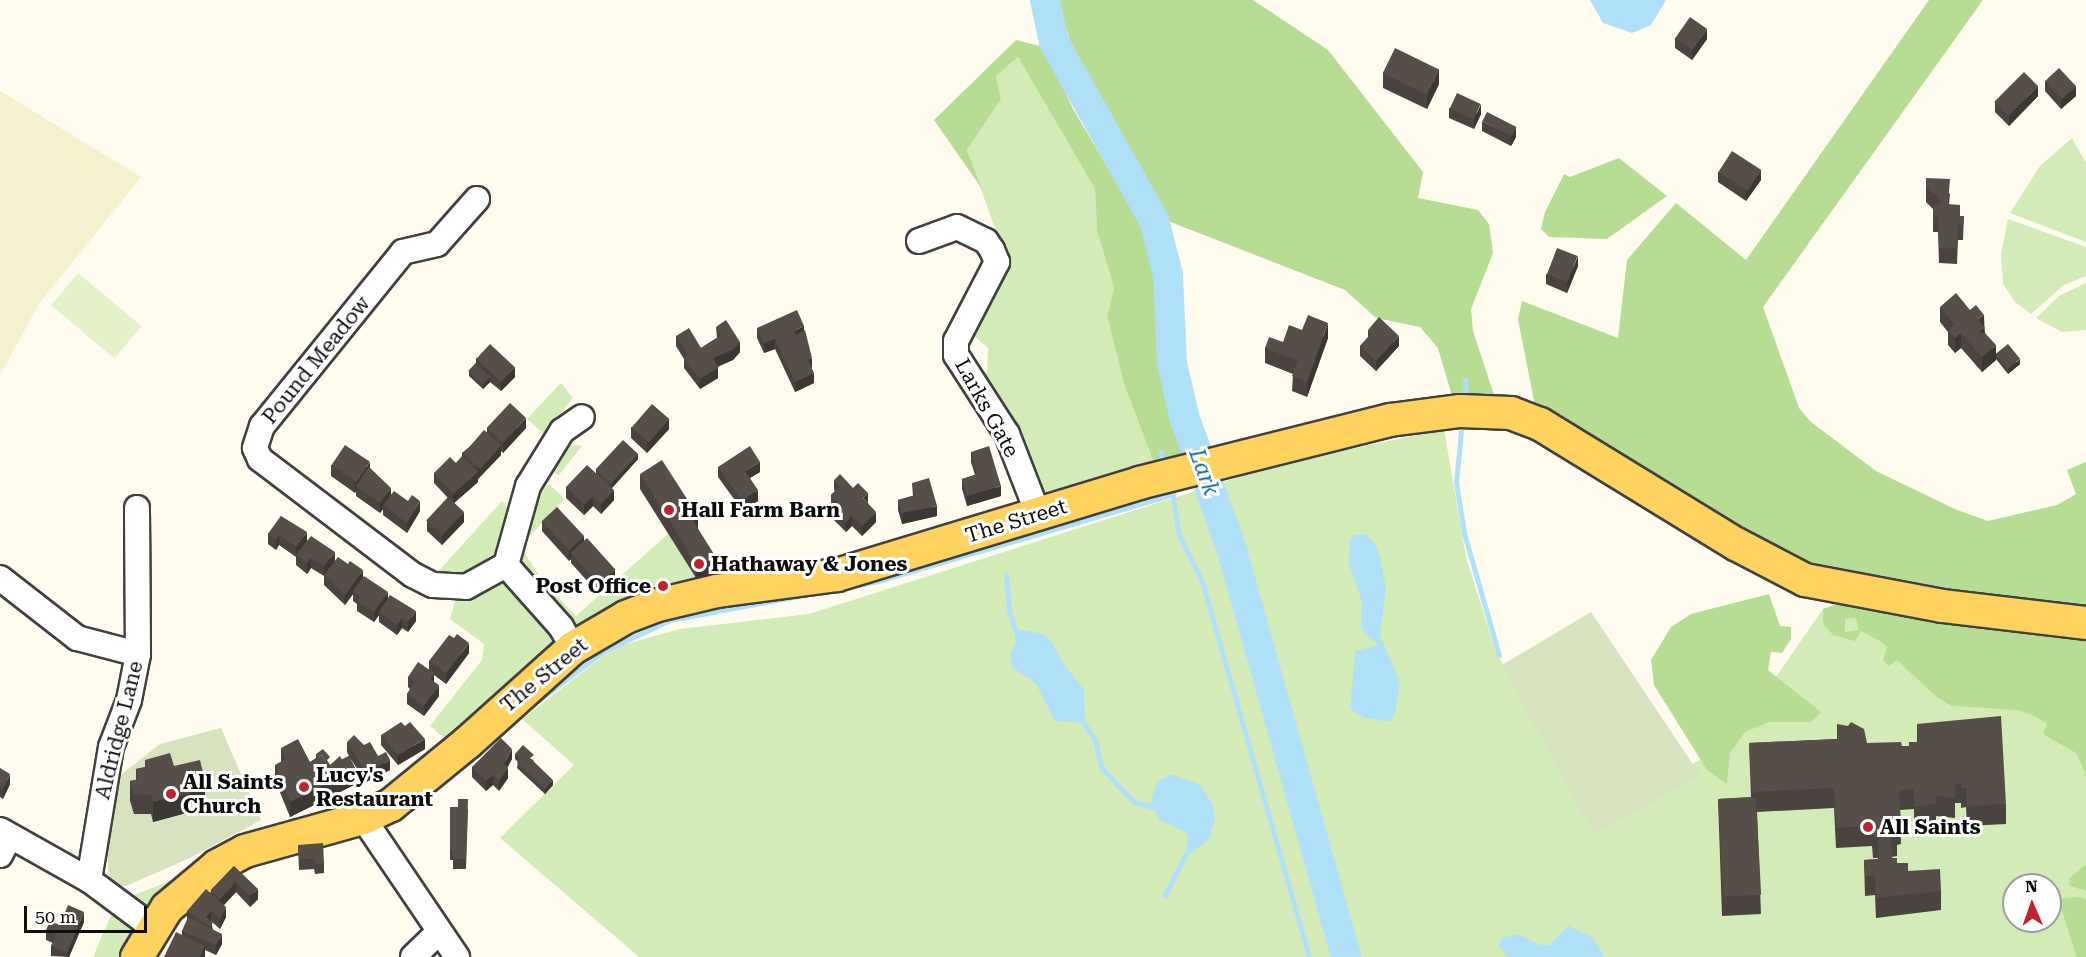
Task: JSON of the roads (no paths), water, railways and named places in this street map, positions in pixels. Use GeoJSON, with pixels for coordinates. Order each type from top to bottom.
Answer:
{"type":"FeatureCollection","features":[{"type":"Feature","properties":{"kind":"main road","name":"The Street"},"geometry":{"type":"LineString","coordinates":[[137,957],[152,927],[186,889],[245,851],[363,818],[391,805],[421,783],[573,648],[626,617],[674,600],[717,591],[837,575],[1203,466],[1390,420],[1468,410],[1511,413],[1540,424],[1736,544],[1805,580],[1943,606],[2086,623]]}},
{"type":"Feature","properties":{"kind":"street","name":"Pound Meadow"},"geometry":{"type":"LineString","coordinates":[[477,199],[437,244],[403,252],[262,426],[255,448],[260,459],[274,472],[413,575],[433,585],[466,587],[506,566]]}},
{"type":"Feature","properties":{"kind":"street","name":"Larks Gate"},"geometry":{"type":"LineString","coordinates":[[919,241],[957,227],[986,241],[992,250],[997,262],[956,341],[956,355],[1007,434],[1038,514]]}},
{"type":"Feature","properties":{"kind":"street"},"geometry":{"type":"LineString","coordinates":[[573,648],[561,627],[506,566],[528,486],[562,431],[582,417]]}},
{"type":"Feature","properties":{"kind":"street","name":"Aldridge Lane"},"geometry":{"type":"LineString","coordinates":[[89,880],[109,757],[129,700],[138,654],[137,508]]}},
{"type":"Feature","properties":{"kind":"street"},"geometry":{"type":"LineString","coordinates":[[0,578],[77,639],[138,654]]}},
{"type":"Feature","properties":{"kind":"street"},"geometry":{"type":"LineString","coordinates":[[363,818],[457,957]]}},
{"type":"Feature","properties":{"kind":"street"},"geometry":{"type":"LineString","coordinates":[[3,840],[89,880],[152,927]]}},
{"type":"Feature","properties":{"kind":"street"},"geometry":{"type":"LineString","coordinates":[[413,957],[439,932]]}},
{"type":"Feature","properties":{"kind":"water"},"geometry":{"type":"Polygon","coordinates":[[[1590,0],[1666,0],[1651,25],[1632,33],[1603,23],[1590,0]]]}},
{"type":"Feature","properties":{"kind":"water"},"geometry":{"type":"Polygon","coordinates":[[[1365,534],[1375,544],[1380,557],[1386,588],[1380,636],[1400,682],[1395,714],[1389,722],[1365,718],[1350,709],[1355,651],[1379,645],[1361,629],[1362,602],[1349,564],[1350,540],[1354,535],[1365,534]]]}},
{"type":"Feature","properties":{"kind":"water"},"geometry":{"type":"Polygon","coordinates":[[[1012,624],[1016,629],[1044,634],[1052,642],[1063,663],[1084,690],[1085,723],[1055,721],[1036,684],[1012,667],[1010,654],[1016,642],[1012,624]]]}},
{"type":"Feature","properties":{"kind":"water"},"geometry":{"type":"Polygon","coordinates":[[[1171,774],[1200,785],[1213,805],[1215,819],[1209,839],[1184,859],[1188,838],[1185,832],[1159,819],[1151,803],[1157,782],[1171,774]]]}},
{"type":"Feature","properties":{"kind":"water"},"geometry":{"type":"Polygon","coordinates":[[[1568,926],[1591,936],[1605,957],[1508,957],[1499,946],[1502,938],[1517,934],[1540,945],[1549,945],[1568,926]]]}},
{"type":"Feature","properties":{"kind":"waterway","name":"Lark"},"geometry":{"type":"LineString","coordinates":[[1045,0],[1054,42],[1154,220],[1168,275],[1172,363],[1184,416],[1231,547],[1346,957]]}},
{"type":"Feature","properties":{"kind":"waterway"},"geometry":{"type":"LineString","coordinates":[[1465,380],[1466,401]]}},
{"type":"Feature","properties":{"kind":"waterway"},"geometry":{"type":"LineString","coordinates":[[1462,422],[1456,482],[1464,533],[1499,655]]}},
{"type":"Feature","properties":{"kind":"waterway"},"geometry":{"type":"LineString","coordinates":[[1161,452],[1163,464]]}},
{"type":"Feature","properties":{"kind":"waterway"},"geometry":{"type":"LineString","coordinates":[[1172,491],[1179,535],[1202,581],[1309,957]]}},
{"type":"Feature","properties":{"kind":"waterway"},"geometry":{"type":"LineString","coordinates":[[531,706],[604,651],[670,620],[878,581],[1173,494]]}},
{"type":"Feature","properties":{"kind":"waterway"},"geometry":{"type":"LineString","coordinates":[[1006,574],[1009,611],[1015,630]]}},
{"type":"Feature","properties":{"kind":"waterway"},"geometry":{"type":"LineString","coordinates":[[1081,719],[1095,740],[1101,767],[1134,802],[1160,809]]}},
{"type":"Feature","properties":{"kind":"waterway"},"geometry":{"type":"LineString","coordinates":[[1165,895],[1186,854]]}},
{"type":"Feature","properties":{"kind":"place","name":"Hall Farm Barn"},"geometry":{"type":"Point","coordinates":[669,510]}},
{"type":"Feature","properties":{"kind":"place","name":"Hathaway & Jones"},"geometry":{"type":"Point","coordinates":[699,564]}},
{"type":"Feature","properties":{"kind":"place","name":"Post Office"},"geometry":{"type":"Point","coordinates":[663,586]}},
{"type":"Feature","properties":{"kind":"place","name":"Lucy's Restaurant"},"geometry":{"type":"Point","coordinates":[304,787]}},
{"type":"Feature","properties":{"kind":"place","name":"All Saints Church"},"geometry":{"type":"Point","coordinates":[171,794]}},
{"type":"Feature","properties":{"kind":"place","name":"All Saints"},"geometry":{"type":"Point","coordinates":[1868,827]}}]}
